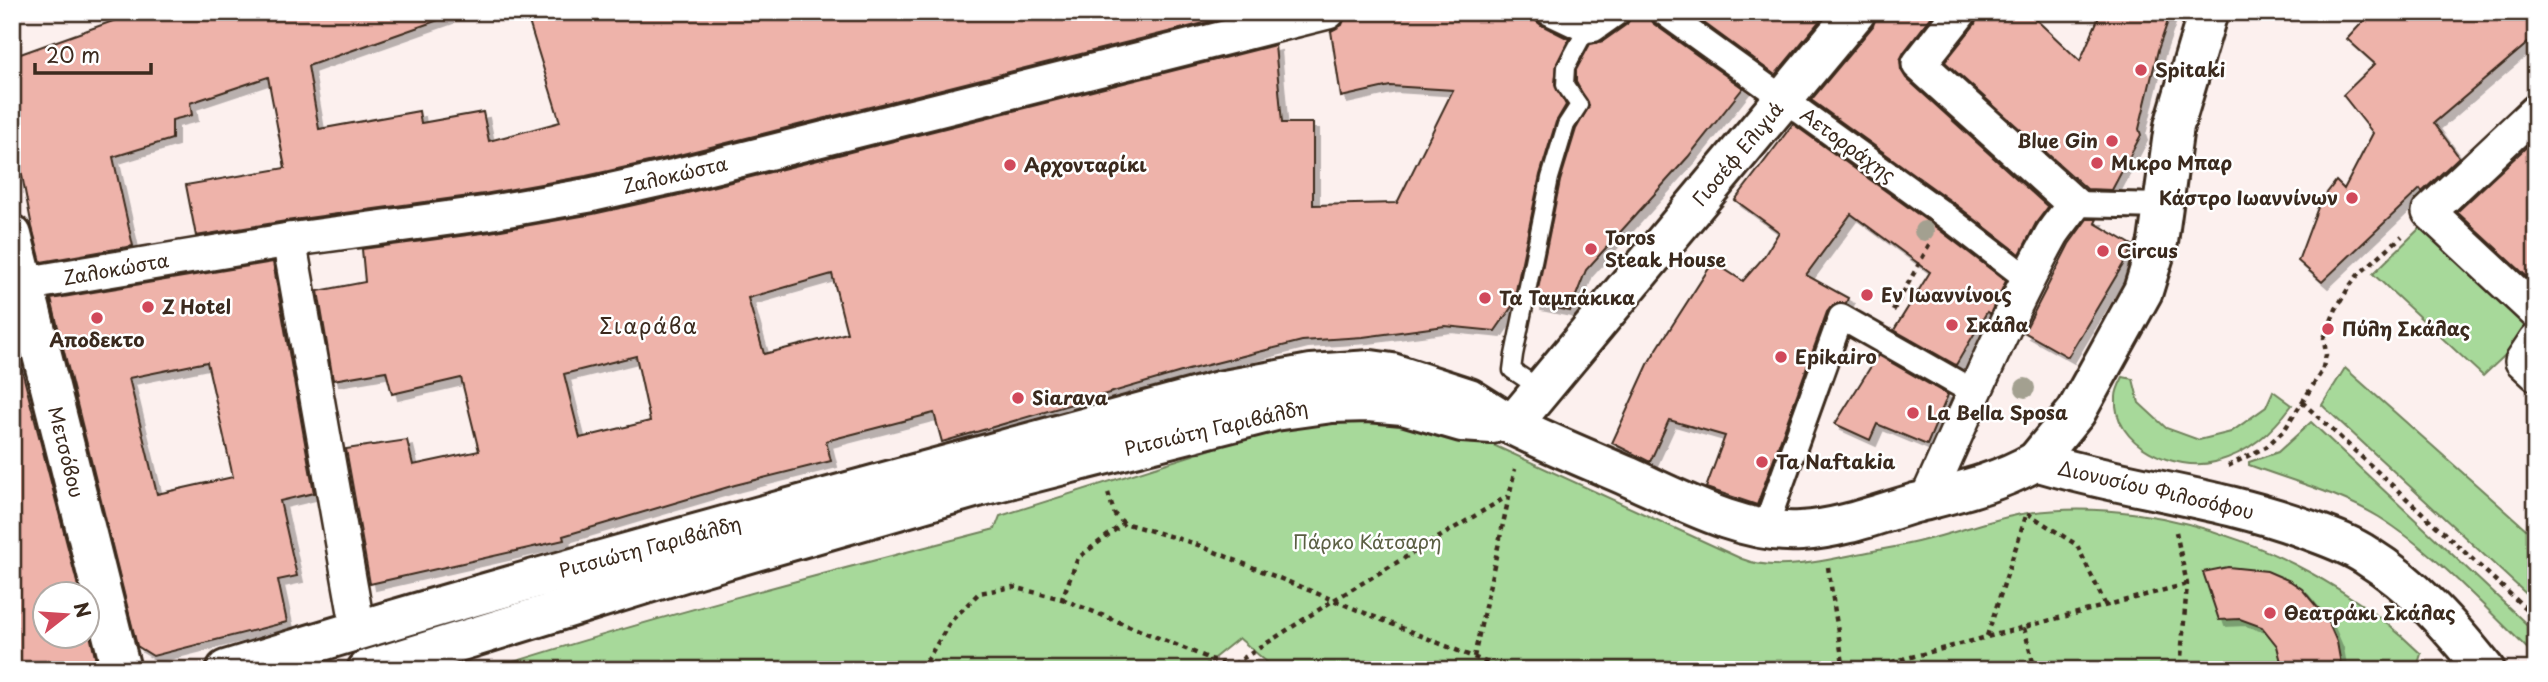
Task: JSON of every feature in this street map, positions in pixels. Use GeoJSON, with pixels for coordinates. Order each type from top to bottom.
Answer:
{"type":"FeatureCollection","features":[{"type":"Feature","properties":{"kind":"main road","name":"Γιοσέφ Ελιγιά"},"geometry":{"type":"LineString","coordinates":[[1517,428],[1542,390],[1856,12]]}},
{"type":"Feature","properties":{"kind":"main road"},"geometry":{"type":"LineString","coordinates":[[2036,461],[2076,412],[2143,291],[2151,270],[2164,206],[2174,126],[2208,12]]}},
{"type":"Feature","properties":{"kind":"main road","name":"Μετσόβου"},"geometry":{"type":"LineString","coordinates":[[12,235],[18,285],[121,670]]}},
{"type":"Feature","properties":{"kind":"main road","name":"Ριτσιώτη Γαριβάλδη"},"geometry":{"type":"LineString","coordinates":[[226,670],[358,629],[1208,394],[1288,377],[1349,370],[1392,373],[1469,398],[1517,428]]}},
{"type":"Feature","properties":{"kind":"main road","name":"Ριτσιώτη Γαριβάλδη"},"geometry":{"type":"LineString","coordinates":[[367,670],[697,568],[981,486],[1263,414],[1332,403],[1403,405],[1462,422],[1517,428]]}},
{"type":"Feature","properties":{"kind":"main road","name":"Διονυσίου Φιλοσόφου"},"geometry":{"type":"LineString","coordinates":[[1517,428],[1700,509],[1765,528],[1799,532],[1823,529],[1991,483],[2036,461],[2081,475],[2248,509],[2365,554],[2398,578],[2434,611],[2485,670]]}},
{"type":"Feature","properties":{"kind":"street","name":"Ζαλοκώστα"},"geometry":{"type":"LineString","coordinates":[[18,285],[289,240],[487,213],[614,189],[1328,12]]}},
{"type":"Feature","properties":{"kind":"street"},"geometry":{"type":"LineString","coordinates":[[1548,12],[1586,30],[1594,29],[1618,12]]}},
{"type":"Feature","properties":{"kind":"street","name":"Αετορράχης"},"geometry":{"type":"LineString","coordinates":[[1663,12],[1946,216],[2029,280]]}},
{"type":"Feature","properties":{"kind":"street"},"geometry":{"type":"LineString","coordinates":[[1960,12],[1919,64],[2074,204],[2164,206]]}},
{"type":"Feature","properties":{"kind":"street"},"geometry":{"type":"LineString","coordinates":[[2536,111],[2429,212],[2536,312]]}},
{"type":"Feature","properties":{"kind":"street"},"geometry":{"type":"LineString","coordinates":[[1926,501],[2029,280],[2052,235],[2074,204]]}},
{"type":"Feature","properties":{"kind":"street"},"geometry":{"type":"LineString","coordinates":[[289,240],[358,629]]}},
{"type":"Feature","properties":{"kind":"street"},"geometry":{"type":"LineString","coordinates":[[1765,528],[1841,317],[1975,393]]}},
{"type":"Feature","properties":{"kind":"street"},"geometry":{"type":"LineString","coordinates":[[2536,340],[2522,361],[2536,374]]}},
{"type":"Feature","properties":{"kind":"lane"},"geometry":{"type":"LineString","coordinates":[[1542,390],[1512,370],[1550,178],[1566,125],[1579,105],[1565,85],[1566,67],[1586,30]]}},
{"type":"Feature","properties":{"kind":"path"},"geometry":{"type":"LineString","coordinates":[[2189,495],[2227,467],[2266,447],[2285,429],[2322,371],[2326,355],[2324,338],[2349,287],[2358,275],[2429,212]]}},
{"type":"Feature","properties":{"kind":"path"},"geometry":{"type":"LineString","coordinates":[[1877,339],[1946,216]]}},
{"type":"Feature","properties":{"kind":"path"},"geometry":{"type":"LineString","coordinates":[[2302,402],[2536,618]]}},
{"type":"Feature","properties":{"kind":"path"},"geometry":{"type":"LineString","coordinates":[[1474,657],[1508,496],[1517,428]]}},
{"type":"Feature","properties":{"kind":"path"},"geometry":{"type":"LineString","coordinates":[[1097,456],[1113,509],[1124,523],[1193,543],[1504,670]]}},
{"type":"Feature","properties":{"kind":"path"},"geometry":{"type":"LineString","coordinates":[[1227,668],[1334,600],[1508,496]]}},
{"type":"Feature","properties":{"kind":"path"},"geometry":{"type":"LineString","coordinates":[[1986,637],[2027,513],[2077,545],[2106,606]]}},
{"type":"Feature","properties":{"kind":"path"},"geometry":{"type":"LineString","coordinates":[[1062,599],[1078,558],[1124,523]]}},
{"type":"Feature","properties":{"kind":"path"},"geometry":{"type":"LineString","coordinates":[[1823,529],[1844,670]]}},
{"type":"Feature","properties":{"kind":"path"},"geometry":{"type":"LineString","coordinates":[[1862,670],[2187,584],[2180,670]]}},
{"type":"Feature","properties":{"kind":"path"},"geometry":{"type":"LineString","coordinates":[[921,670],[951,621],[979,593],[1013,587],[1062,599],[1227,668],[1238,670]]}},
{"type":"Feature","properties":{"kind":"path"},"geometry":{"type":"LineString","coordinates":[[2024,628],[2035,670]]}},
{"type":"Feature","properties":{"kind":"green space"},"geometry":{"type":"Polygon","coordinates":[[[2426,222],[2536,326],[2483,376],[2373,274],[2426,222]]]}},
{"type":"Feature","properties":{"kind":"green space"},"geometry":{"type":"Polygon","coordinates":[[[2345,368],[2536,538],[2536,603],[2322,405],[2345,368]]]}},
{"type":"Feature","properties":{"kind":"green space"},"geometry":{"type":"Polygon","coordinates":[[[2123,377],[2133,379],[2139,403],[2166,428],[2199,440],[2231,432],[2266,407],[2273,391],[2292,405],[2268,433],[2239,453],[2215,462],[2183,463],[2149,452],[2135,442],[2124,429],[2118,414],[2116,397],[2123,377]]]}},
{"type":"Feature","properties":{"kind":"green space","name":"Πάρκο Κάτσαρη"},"geometry":{"type":"Polygon","coordinates":[[[1360,412],[1478,438],[1742,559],[1757,563],[1789,565],[1824,561],[1917,542],[2028,513],[2080,509],[2134,513],[2187,524],[2240,540],[2291,562],[2338,589],[2382,620],[2421,654],[2416,670],[1276,670],[1239,638],[1199,670],[488,670],[677,614],[995,529],[1000,516],[1288,425],[1360,412]]]}},
{"type":"Feature","properties":{"kind":"green space"},"geometry":{"type":"Polygon","coordinates":[[[2311,422],[2536,633],[2536,657],[2441,565],[2400,531],[2379,517],[2332,494],[2249,465],[2249,462],[2278,452],[2311,422]]]}},
{"type":"Feature","properties":{"kind":"building"},"geometry":{"type":"Polygon","coordinates":[[[138,12],[447,12],[447,17],[308,66],[319,129],[419,111],[421,123],[483,112],[489,141],[560,122],[526,12],[1214,12],[1216,20],[586,176],[484,194],[196,236],[186,185],[285,168],[268,77],[190,103],[192,115],[172,120],[172,139],[113,157],[133,246],[41,262],[12,124],[12,57],[138,12]]]}},
{"type":"Feature","properties":{"kind":"building"},"geometry":{"type":"Polygon","coordinates":[[[1347,12],[1533,12],[1535,20],[1541,25],[1569,39],[1557,63],[1555,84],[1566,105],[1556,122],[1540,175],[1513,305],[1495,331],[1445,326],[1363,337],[1302,341],[1188,370],[942,442],[934,413],[826,441],[831,461],[735,485],[563,536],[564,540],[370,584],[346,449],[407,440],[413,465],[479,451],[461,378],[392,394],[386,371],[333,380],[318,291],[365,282],[362,249],[490,232],[593,214],[679,195],[1275,45],[1282,123],[1313,123],[1313,205],[1397,203],[1453,90],[1390,86],[1341,97],[1331,31],[1342,25],[1347,12]],[[832,274],[748,298],[764,354],[847,333],[832,274]],[[636,356],[564,374],[580,438],[650,421],[636,356]]]}},
{"type":"Feature","properties":{"kind":"building"},"geometry":{"type":"Polygon","coordinates":[[[1633,12],[1648,12],[1654,24],[1743,88],[1688,157],[1586,270],[1570,311],[1535,304],[1560,181],[1576,129],[1589,106],[1576,82],[1576,70],[1590,44],[1603,41],[1627,24],[1633,12]]]}},
{"type":"Feature","properties":{"kind":"building"},"geometry":{"type":"Polygon","coordinates":[[[1689,12],[1827,12],[1775,75],[1689,12]]]}},
{"type":"Feature","properties":{"kind":"building"},"geometry":{"type":"Polygon","coordinates":[[[1877,12],[1935,12],[1904,52],[1900,60],[1901,70],[1906,78],[2048,207],[2036,223],[2020,254],[1811,100],[1873,26],[1877,12]]]}},
{"type":"Feature","properties":{"kind":"building"},"geometry":{"type":"Polygon","coordinates":[[[1979,12],[2028,12],[2080,61],[2101,12],[2171,12],[2158,50],[2139,129],[2141,135],[2112,190],[2087,189],[1945,62],[1975,24],[1979,12]]]}},
{"type":"Feature","properties":{"kind":"building"},"geometry":{"type":"Polygon","coordinates":[[[2372,12],[2536,12],[2536,36],[2434,123],[2459,157],[2422,192],[2420,189],[2322,282],[2298,261],[2320,202],[2336,181],[2344,189],[2373,133],[2343,95],[2375,64],[2347,39],[2372,12]]]}},
{"type":"Feature","properties":{"kind":"building"},"geometry":{"type":"Polygon","coordinates":[[[1793,124],[2006,281],[1990,314],[1987,312],[1956,365],[1894,330],[1930,272],[1851,214],[1806,275],[1848,298],[1846,303],[1833,305],[1827,312],[1757,505],[1706,488],[1725,436],[1669,420],[1650,462],[1612,443],[1650,360],[1713,262],[1743,281],[1763,258],[1779,232],[1735,200],[1793,124]]]}},
{"type":"Feature","properties":{"kind":"building"},"geometry":{"type":"Polygon","coordinates":[[[2536,138],[2536,285],[2457,212],[2536,138]]]}},
{"type":"Feature","properties":{"kind":"building"},"geometry":{"type":"Polygon","coordinates":[[[2087,219],[2097,219],[2095,223],[2134,246],[2068,357],[2024,332],[2069,244],[2087,219]]]}},
{"type":"Feature","properties":{"kind":"building"},"geometry":{"type":"Polygon","coordinates":[[[273,262],[314,493],[280,501],[297,576],[278,580],[287,622],[153,656],[137,646],[51,299],[273,262]],[[207,362],[129,378],[157,494],[233,477],[207,362]]]}},
{"type":"Feature","properties":{"kind":"building"},"geometry":{"type":"Polygon","coordinates":[[[12,332],[76,580],[32,580],[32,650],[93,650],[98,670],[12,670],[12,332]]]}},
{"type":"Feature","properties":{"kind":"building"},"geometry":{"type":"Polygon","coordinates":[[[1878,355],[1948,395],[1927,445],[1877,424],[1870,440],[1835,424],[1878,355]]]}},
{"type":"Feature","properties":{"kind":"building","name":"Θεατράκι Σκάλας"},"geometry":{"type":"Polygon","coordinates":[[[2228,567],[2267,571],[2302,589],[2327,619],[2337,642],[2342,670],[2283,670],[2277,646],[2262,627],[2240,619],[2219,620],[2203,572],[2228,567]]]}},
{"type":"Feature","properties":{"kind":"place","name":"Spitaki"},"geometry":{"type":"Point","coordinates":[2141,70]}},
{"type":"Feature","properties":{"kind":"place","name":"Blue Gin"},"geometry":{"type":"Point","coordinates":[2112,141]}},
{"type":"Feature","properties":{"kind":"place","name":"Μικρο Μπαρ"},"geometry":{"type":"Point","coordinates":[2097,163]}},
{"type":"Feature","properties":{"kind":"place","name":"Αρχονταρίκι"},"geometry":{"type":"Point","coordinates":[1010,165]}},
{"type":"Feature","properties":{"kind":"place","name":"Κάστρο Ιωαννίνων"},"geometry":{"type":"Point","coordinates":[2352,198]}},
{"type":"Feature","properties":{"kind":"place","name":"Toros Steak House"},"geometry":{"type":"Point","coordinates":[1591,249]}},
{"type":"Feature","properties":{"kind":"place","name":"Circus"},"geometry":{"type":"Point","coordinates":[2103,251]}},
{"type":"Feature","properties":{"kind":"place","name":"Εν Ιωαννίνοις"},"geometry":{"type":"Point","coordinates":[1867,295]}},
{"type":"Feature","properties":{"kind":"place","name":"Τα Ταμπάκικα"},"geometry":{"type":"Point","coordinates":[1485,298]}},
{"type":"Feature","properties":{"kind":"place","name":"Z Hotel"},"geometry":{"type":"Point","coordinates":[148,307]}},
{"type":"Feature","properties":{"kind":"place","name":"Αποδεκτο"},"geometry":{"type":"Point","coordinates":[97,318]}},
{"type":"Feature","properties":{"kind":"place","name":"Σκάλα"},"geometry":{"type":"Point","coordinates":[1952,325]}},
{"type":"Feature","properties":{"kind":"place","name":"Πύλη Σκάλας"},"geometry":{"type":"Point","coordinates":[2328,329]}},
{"type":"Feature","properties":{"kind":"place","name":"Epikairo"},"geometry":{"type":"Point","coordinates":[1781,357]}},
{"type":"Feature","properties":{"kind":"place","name":"Siarava"},"geometry":{"type":"Point","coordinates":[1018,398]}},
{"type":"Feature","properties":{"kind":"place","name":"La Bella Sposa"},"geometry":{"type":"Point","coordinates":[1913,413]}},
{"type":"Feature","properties":{"kind":"place","name":"Ta Naftakia"},"geometry":{"type":"Point","coordinates":[1762,462]}},
{"type":"Feature","properties":{"kind":"place","name":"Θεατράκι Σκάλας"},"geometry":{"type":"Point","coordinates":[2270,613]}},
{"type":"Feature","properties":{"kind":"district","name":"Σιαράβα"},"geometry":{"type":"Point","coordinates":[649,327]}}]}
